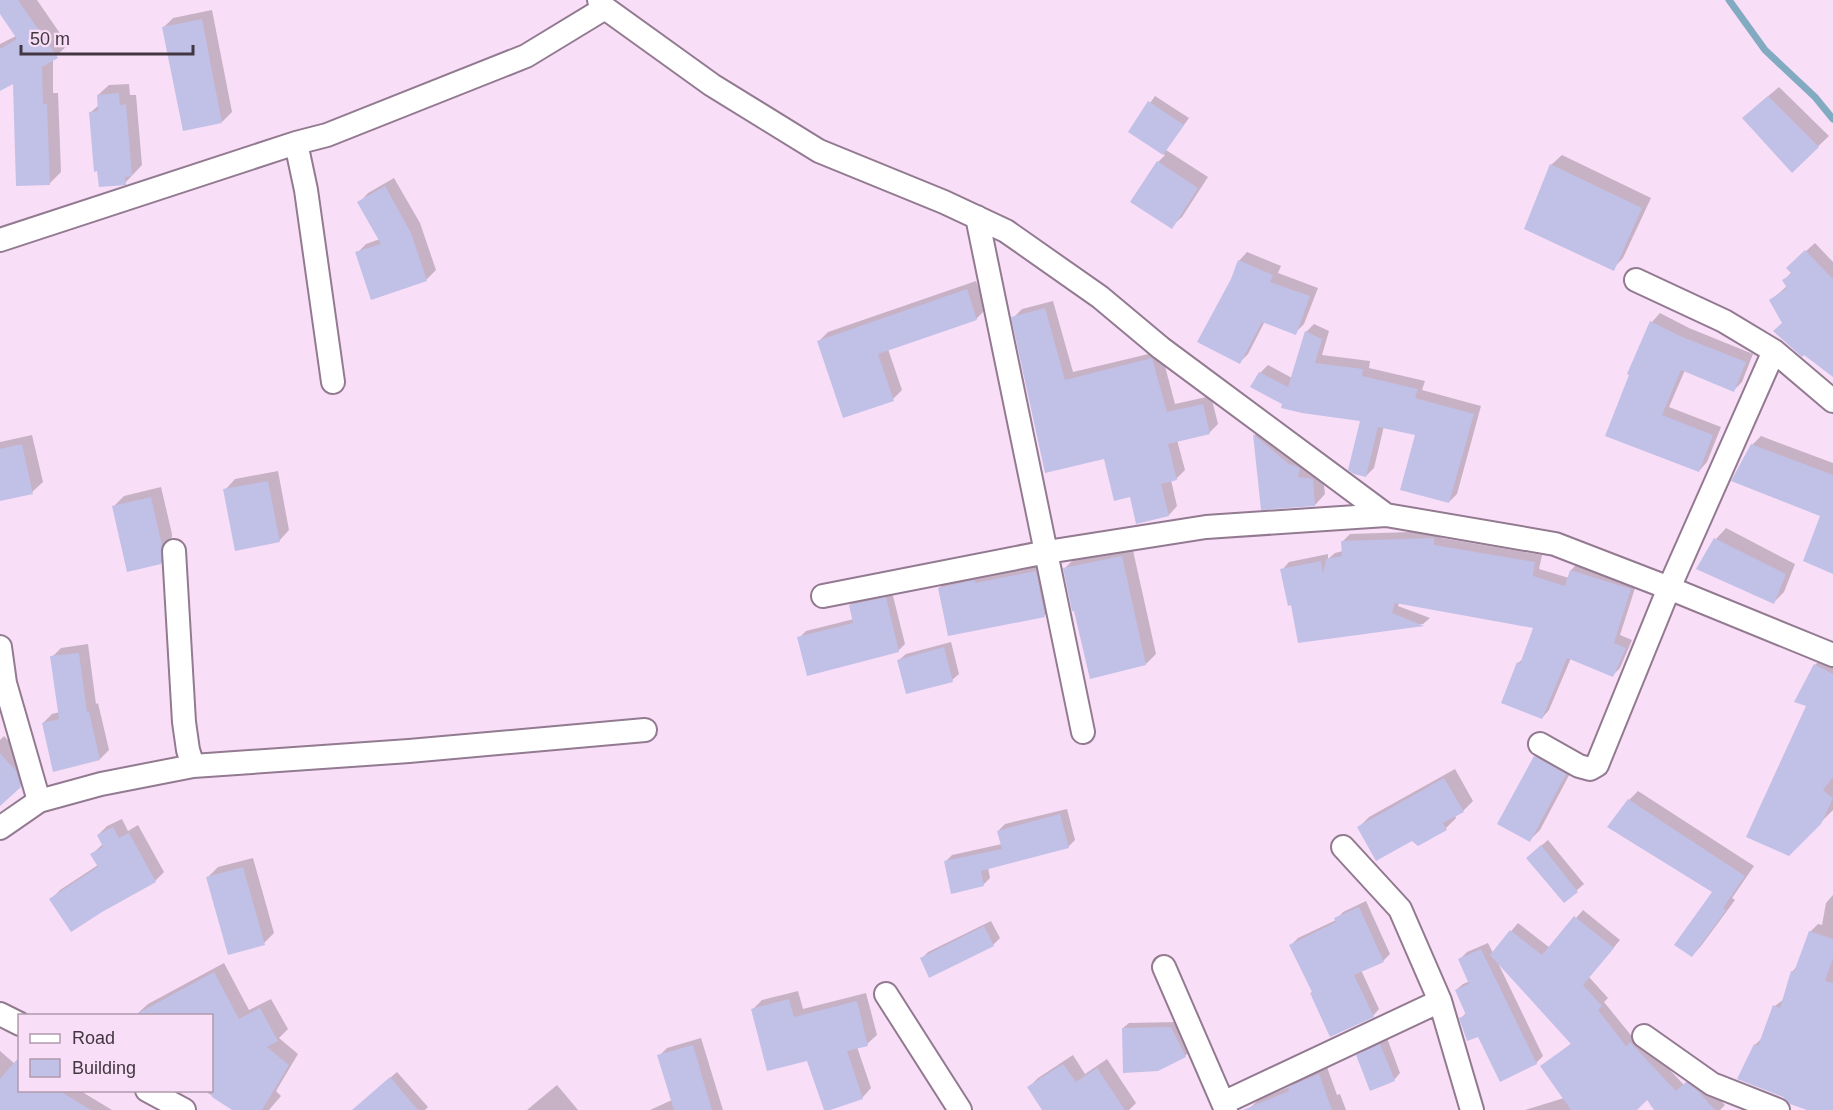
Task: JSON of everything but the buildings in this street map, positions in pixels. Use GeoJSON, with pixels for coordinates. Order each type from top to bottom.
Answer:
{"type":"FeatureCollection","features":[{"type":"Feature","properties":{"kind":"street"},"geometry":{"type":"LineString","coordinates":[[0,240],[296,143],[327,135],[526,56],[602,4],[712,85],[819,151],[944,202],[1006,231],[1100,297],[1161,348],[1386,515]]}},
{"type":"Feature","properties":{"kind":"street"},"geometry":{"type":"LineString","coordinates":[[296,143],[306,190],[333,381]]}},
{"type":"Feature","properties":{"kind":"street"},"geometry":{"type":"LineString","coordinates":[[977,217],[1083,732]]}},
{"type":"Feature","properties":{"kind":"street"},"geometry":{"type":"LineString","coordinates":[[1636,280],[1724,321],[1774,351],[1833,401]]}},
{"type":"Feature","properties":{"kind":"street"},"geometry":{"type":"LineString","coordinates":[[1540,744],[1579,766],[1590,769],[1597,765],[1669,588],[1774,351]]}},
{"type":"Feature","properties":{"kind":"street"},"geometry":{"type":"LineString","coordinates":[[823,596],[1047,552],[1206,527],[1386,515],[1555,544],[1833,655]]}},
{"type":"Feature","properties":{"kind":"street"},"geometry":{"type":"LineString","coordinates":[[174,551],[184,722],[193,766]]}},
{"type":"Feature","properties":{"kind":"street"},"geometry":{"type":"LineString","coordinates":[[0,647],[5,684],[39,801]]}},
{"type":"Feature","properties":{"kind":"street"},"geometry":{"type":"LineString","coordinates":[[0,828],[39,801],[101,784],[193,766],[409,751],[645,730]]}},
{"type":"Feature","properties":{"kind":"street"},"geometry":{"type":"LineString","coordinates":[[1343,848],[1400,909],[1440,1000],[1472,1110]]}},
{"type":"Feature","properties":{"kind":"street"},"geometry":{"type":"LineString","coordinates":[[1164,967],[1224,1107],[1440,1000]]}},
{"type":"Feature","properties":{"kind":"street"},"geometry":{"type":"LineString","coordinates":[[886,994],[960,1110]]}},
{"type":"Feature","properties":{"kind":"street"},"geometry":{"type":"LineString","coordinates":[[0,1014],[18,1023]]}},
{"type":"Feature","properties":{"kind":"street"},"geometry":{"type":"LineString","coordinates":[[1644,1036],[1712,1084],[1778,1110]]}},
{"type":"Feature","properties":{"kind":"street"},"geometry":{"type":"LineString","coordinates":[[151,1092],[184,1110]]}},
{"type":"Feature","properties":{"kind":"waterway"},"geometry":{"type":"LineString","coordinates":[[1729,0],[1765,50],[1815,97],[1833,119]]}}]}
